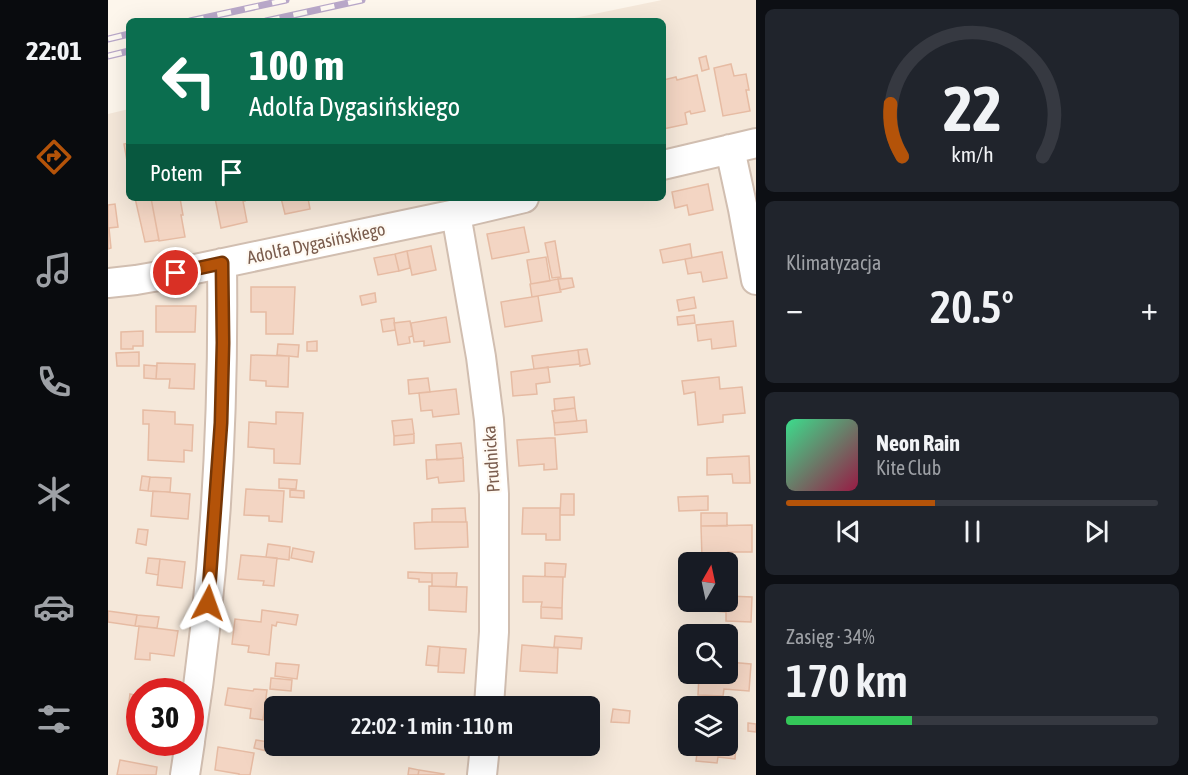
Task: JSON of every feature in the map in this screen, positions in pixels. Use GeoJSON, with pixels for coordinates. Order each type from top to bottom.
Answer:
{"type":"FeatureCollection","features":[{"type":"Feature","properties":{"kind":"street"},"geometry":{"type":"LineString","coordinates":[[666,164],[743,146],[743,209],[756,280]]}},
{"type":"Feature","properties":{"kind":"street","name":"Adolfa Dygasińskiego"},"geometry":{"type":"LineString","coordinates":[[108,283],[136,280],[222,263],[511,201]]}},
{"type":"Feature","properties":{"kind":"street","name":"Prudnicka"},"geometry":{"type":"LineString","coordinates":[[456,214],[481,357],[489,420],[494,494],[494,632],[490,696]]}},
{"type":"Feature","properties":{"kind":"street"},"geometry":{"type":"LineString","coordinates":[[199,678],[208,603],[221,423],[222,263]]}},
{"type":"Feature","properties":{"kind":"street"},"geometry":{"type":"LineString","coordinates":[[185,775],[188,756]]}},
{"type":"Feature","properties":{"kind":"street"},"geometry":{"type":"LineString","coordinates":[[482,775],[484,756]]}},
{"type":"Feature","properties":{"kind":"shaded area"},"geometry":{"type":"Polygon","coordinates":[[[662,0],[756,0],[756,775],[108,775],[108,114],[126,110],[126,201],[666,201],[666,18],[575,18],[662,0]]]}},
{"type":"Feature","properties":{"kind":"building"},"geometry":{"type":"Polygon","coordinates":[[[706,56],[709,69],[702,71],[699,58],[706,56]]]}},
{"type":"Feature","properties":{"kind":"building"},"geometry":{"type":"Polygon","coordinates":[[[731,64],[734,76],[746,74],[750,111],[723,116],[714,68],[731,64]]]}},
{"type":"Feature","properties":{"kind":"building"},"geometry":{"type":"Polygon","coordinates":[[[697,75],[705,111],[685,113],[687,124],[666,128],[666,79],[676,77],[677,80],[697,75]]]}},
{"type":"Feature","properties":{"kind":"building"},"geometry":{"type":"Polygon","coordinates":[[[708,184],[713,210],[689,215],[687,205],[675,208],[672,192],[708,184]]]}},
{"type":"Feature","properties":{"kind":"building"},"geometry":{"type":"Polygon","coordinates":[[[136,201],[152,201],[159,240],[145,242],[136,201]]]}},
{"type":"Feature","properties":{"kind":"building"},"geometry":{"type":"Polygon","coordinates":[[[152,201],[181,201],[185,237],[159,241],[152,201]]]}},
{"type":"Feature","properties":{"kind":"building"},"geometry":{"type":"Polygon","coordinates":[[[216,201],[243,201],[247,222],[221,228],[216,201]]]}},
{"type":"Feature","properties":{"kind":"building"},"geometry":{"type":"Polygon","coordinates":[[[282,201],[309,201],[310,209],[285,214],[282,201]]]}},
{"type":"Feature","properties":{"kind":"building"},"geometry":{"type":"Polygon","coordinates":[[[115,204],[118,227],[109,228],[111,248],[108,249],[108,205],[115,204]]]}},
{"type":"Feature","properties":{"kind":"building"},"geometry":{"type":"Polygon","coordinates":[[[524,227],[529,252],[492,259],[487,234],[524,227]]]}},
{"type":"Feature","properties":{"kind":"building"},"geometry":{"type":"Polygon","coordinates":[[[555,241],[561,277],[552,278],[545,243],[555,241]]]}},
{"type":"Feature","properties":{"kind":"building"},"geometry":{"type":"Polygon","coordinates":[[[690,244],[692,258],[663,263],[660,250],[690,244]]]}},
{"type":"Feature","properties":{"kind":"building"},"geometry":{"type":"Polygon","coordinates":[[[431,246],[436,270],[412,275],[407,251],[431,246]]]}},
{"type":"Feature","properties":{"kind":"building"},"geometry":{"type":"Polygon","coordinates":[[[407,251],[410,268],[399,271],[395,254],[407,251]]]}},
{"type":"Feature","properties":{"kind":"building"},"geometry":{"type":"Polygon","coordinates":[[[722,252],[727,278],[703,282],[701,272],[688,274],[685,259],[722,252]]]}},
{"type":"Feature","properties":{"kind":"building"},"geometry":{"type":"Polygon","coordinates":[[[395,254],[399,271],[378,275],[374,258],[395,254]]]}},
{"type":"Feature","properties":{"kind":"building"},"geometry":{"type":"Polygon","coordinates":[[[546,257],[550,281],[531,284],[527,260],[546,257]]]}},
{"type":"Feature","properties":{"kind":"building"},"geometry":{"type":"Polygon","coordinates":[[[572,278],[574,287],[560,290],[558,279],[572,278]]]}},
{"type":"Feature","properties":{"kind":"building"},"geometry":{"type":"Polygon","coordinates":[[[558,279],[561,292],[532,297],[530,284],[558,279]]]}},
{"type":"Feature","properties":{"kind":"building"},"geometry":{"type":"Polygon","coordinates":[[[251,287],[295,287],[293,334],[266,334],[266,312],[251,312],[251,287]]]}},
{"type":"Feature","properties":{"kind":"building"},"geometry":{"type":"Polygon","coordinates":[[[375,293],[376,302],[362,305],[360,296],[375,293]]]}},
{"type":"Feature","properties":{"kind":"building"},"geometry":{"type":"Polygon","coordinates":[[[538,296],[542,321],[505,327],[501,302],[538,296]]]}},
{"type":"Feature","properties":{"kind":"building"},"geometry":{"type":"Polygon","coordinates":[[[694,297],[696,308],[679,311],[677,300],[694,297]]]}},
{"type":"Feature","properties":{"kind":"building"},"geometry":{"type":"Polygon","coordinates":[[[156,306],[196,306],[195,332],[156,332],[156,306]]]}},
{"type":"Feature","properties":{"kind":"building"},"geometry":{"type":"Polygon","coordinates":[[[694,315],[695,323],[678,325],[677,317],[694,315]]]}},
{"type":"Feature","properties":{"kind":"building"},"geometry":{"type":"Polygon","coordinates":[[[446,317],[450,342],[424,346],[424,341],[414,342],[411,323],[446,317]]]}},
{"type":"Feature","properties":{"kind":"building"},"geometry":{"type":"Polygon","coordinates":[[[394,318],[395,330],[383,332],[381,320],[394,318]]]}},
{"type":"Feature","properties":{"kind":"building"},"geometry":{"type":"Polygon","coordinates":[[[410,321],[413,336],[409,337],[410,343],[398,345],[394,323],[410,321]]]}},
{"type":"Feature","properties":{"kind":"building"},"geometry":{"type":"Polygon","coordinates":[[[733,321],[736,346],[712,349],[711,339],[698,341],[696,325],[733,321]]]}},
{"type":"Feature","properties":{"kind":"building"},"geometry":{"type":"Polygon","coordinates":[[[143,331],[143,346],[121,349],[121,332],[143,331]]]}},
{"type":"Feature","properties":{"kind":"building"},"geometry":{"type":"Polygon","coordinates":[[[317,341],[317,351],[307,351],[307,342],[317,341]]]}},
{"type":"Feature","properties":{"kind":"building"},"geometry":{"type":"Polygon","coordinates":[[[278,344],[299,345],[298,357],[277,355],[278,344]]]}},
{"type":"Feature","properties":{"kind":"building"},"geometry":{"type":"Polygon","coordinates":[[[587,349],[590,364],[580,366],[578,350],[587,349]]]}},
{"type":"Feature","properties":{"kind":"building"},"geometry":{"type":"Polygon","coordinates":[[[578,350],[580,364],[534,369],[532,356],[578,350]]]}},
{"type":"Feature","properties":{"kind":"building"},"geometry":{"type":"Polygon","coordinates":[[[139,352],[139,366],[117,366],[116,353],[139,352]]]}},
{"type":"Feature","properties":{"kind":"building"},"geometry":{"type":"Polygon","coordinates":[[[251,355],[289,356],[288,387],[266,386],[266,381],[250,380],[251,355]]]}},
{"type":"Feature","properties":{"kind":"building"},"geometry":{"type":"Polygon","coordinates":[[[157,363],[195,364],[194,389],[169,388],[170,379],[156,379],[157,363]]]}},
{"type":"Feature","properties":{"kind":"building"},"geometry":{"type":"Polygon","coordinates":[[[144,365],[157,366],[156,379],[144,378],[144,365]]]}},
{"type":"Feature","properties":{"kind":"building"},"geometry":{"type":"Polygon","coordinates":[[[548,367],[550,382],[536,384],[537,394],[513,396],[511,372],[548,367]]]}},
{"type":"Feature","properties":{"kind":"building"},"geometry":{"type":"Polygon","coordinates":[[[719,377],[720,389],[742,387],[745,413],[723,415],[723,422],[698,425],[695,392],[684,394],[682,381],[719,377]]]}},
{"type":"Feature","properties":{"kind":"building"},"geometry":{"type":"Polygon","coordinates":[[[428,378],[430,392],[409,394],[408,380],[428,378]]]}},
{"type":"Feature","properties":{"kind":"building"},"geometry":{"type":"Polygon","coordinates":[[[456,389],[459,414],[433,417],[432,410],[421,411],[419,393],[456,389]]]}},
{"type":"Feature","properties":{"kind":"building"},"geometry":{"type":"Polygon","coordinates":[[[574,397],[575,408],[555,411],[554,399],[574,397]]]}},
{"type":"Feature","properties":{"kind":"building"},"geometry":{"type":"Polygon","coordinates":[[[575,408],[577,421],[554,423],[552,411],[575,408]]]}},
{"type":"Feature","properties":{"kind":"building"},"geometry":{"type":"Polygon","coordinates":[[[143,410],[175,412],[175,424],[193,425],[192,451],[184,450],[184,462],[148,460],[149,424],[143,424],[143,410]]]}},
{"type":"Feature","properties":{"kind":"building"},"geometry":{"type":"Polygon","coordinates":[[[276,412],[303,413],[300,464],[274,463],[274,449],[248,447],[249,422],[276,424],[276,412]]]}},
{"type":"Feature","properties":{"kind":"building"},"geometry":{"type":"Polygon","coordinates":[[[412,419],[414,434],[394,436],[392,421],[412,419]]]}},
{"type":"Feature","properties":{"kind":"building"},"geometry":{"type":"Polygon","coordinates":[[[586,420],[587,432],[555,435],[554,423],[586,420]]]}},
{"type":"Feature","properties":{"kind":"building"},"geometry":{"type":"Polygon","coordinates":[[[414,434],[414,443],[394,445],[394,436],[414,434]]]}},
{"type":"Feature","properties":{"kind":"building"},"geometry":{"type":"Polygon","coordinates":[[[555,438],[557,469],[544,470],[544,464],[519,466],[517,440],[555,438]]]}},
{"type":"Feature","properties":{"kind":"building"},"geometry":{"type":"Polygon","coordinates":[[[461,443],[463,458],[437,460],[436,445],[461,443]]]}},
{"type":"Feature","properties":{"kind":"building"},"geometry":{"type":"Polygon","coordinates":[[[749,456],[750,483],[733,483],[732,474],[707,475],[707,458],[749,456]]]}},
{"type":"Feature","properties":{"kind":"building"},"geometry":{"type":"Polygon","coordinates":[[[463,458],[464,481],[439,483],[438,477],[427,479],[426,460],[463,458]]]}},
{"type":"Feature","properties":{"kind":"building"},"geometry":{"type":"Polygon","coordinates":[[[142,476],[150,477],[148,491],[140,490],[142,476]]]}},
{"type":"Feature","properties":{"kind":"building"},"geometry":{"type":"Polygon","coordinates":[[[150,477],[171,478],[170,492],[148,491],[150,477]]]}},
{"type":"Feature","properties":{"kind":"building"},"geometry":{"type":"Polygon","coordinates":[[[279,479],[297,480],[296,489],[279,488],[279,479]]]}},
{"type":"Feature","properties":{"kind":"building"},"geometry":{"type":"Polygon","coordinates":[[[246,489],[284,491],[282,522],[269,521],[269,516],[244,515],[246,489]]]}},
{"type":"Feature","properties":{"kind":"building"},"geometry":{"type":"Polygon","coordinates":[[[290,490],[304,491],[304,498],[290,497],[290,490]]]}},
{"type":"Feature","properties":{"kind":"building"},"geometry":{"type":"Polygon","coordinates":[[[153,491],[190,494],[188,519],[151,516],[153,491]]]}},
{"type":"Feature","properties":{"kind":"building"},"geometry":{"type":"Polygon","coordinates":[[[561,494],[574,494],[574,515],[560,515],[561,494]]]}},
{"type":"Feature","properties":{"kind":"building"},"geometry":{"type":"Polygon","coordinates":[[[708,496],[708,510],[679,511],[678,497],[708,496]]]}},
{"type":"Feature","properties":{"kind":"building"},"geometry":{"type":"Polygon","coordinates":[[[465,508],[466,522],[432,522],[432,509],[465,508]]]}},
{"type":"Feature","properties":{"kind":"building"},"geometry":{"type":"Polygon","coordinates":[[[523,508],[560,508],[560,540],[546,540],[546,534],[522,534],[523,508]]]}},
{"type":"Feature","properties":{"kind":"building"},"geometry":{"type":"Polygon","coordinates":[[[701,513],[727,513],[727,526],[701,526],[701,513]]]}},
{"type":"Feature","properties":{"kind":"building"},"geometry":{"type":"Polygon","coordinates":[[[467,522],[468,547],[415,549],[414,523],[467,522]]]}},
{"type":"Feature","properties":{"kind":"building"},"geometry":{"type":"Polygon","coordinates":[[[752,525],[752,552],[702,552],[701,526],[752,525]]]}},
{"type":"Feature","properties":{"kind":"building"},"geometry":{"type":"Polygon","coordinates":[[[138,529],[148,530],[146,545],[136,543],[138,529]]]}},
{"type":"Feature","properties":{"kind":"building"},"geometry":{"type":"Polygon","coordinates":[[[268,544],[290,547],[289,560],[266,557],[268,544]]]}},
{"type":"Feature","properties":{"kind":"building"},"geometry":{"type":"Polygon","coordinates":[[[293,548],[314,552],[312,562],[291,558],[293,548]]]}},
{"type":"Feature","properties":{"kind":"building"},"geometry":{"type":"Polygon","coordinates":[[[241,555],[277,558],[274,586],[263,585],[264,581],[238,579],[241,555]]]}},
{"type":"Feature","properties":{"kind":"building"},"geometry":{"type":"Polygon","coordinates":[[[148,558],[160,559],[158,575],[146,573],[148,558]]]}},
{"type":"Feature","properties":{"kind":"building"},"geometry":{"type":"Polygon","coordinates":[[[160,559],[185,562],[182,588],[157,585],[160,559]]]}},
{"type":"Feature","properties":{"kind":"building"},"geometry":{"type":"Polygon","coordinates":[[[545,563],[566,564],[565,577],[545,577],[545,563]]]}},
{"type":"Feature","properties":{"kind":"building"},"geometry":{"type":"Polygon","coordinates":[[[408,572],[432,573],[432,582],[419,582],[419,579],[408,578],[408,572]]]}},
{"type":"Feature","properties":{"kind":"building"},"geometry":{"type":"Polygon","coordinates":[[[432,573],[457,573],[456,587],[432,586],[432,573]]]}},
{"type":"Feature","properties":{"kind":"building"},"geometry":{"type":"Polygon","coordinates":[[[523,576],[563,577],[562,608],[541,607],[542,602],[523,602],[523,576]]]}},
{"type":"Feature","properties":{"kind":"building"},"geometry":{"type":"Polygon","coordinates":[[[429,586],[467,587],[466,612],[429,610],[429,586]]]}},
{"type":"Feature","properties":{"kind":"building"},"geometry":{"type":"Polygon","coordinates":[[[738,596],[752,597],[751,622],[726,621],[726,612],[738,612],[738,596]]]}},
{"type":"Feature","properties":{"kind":"building"},"geometry":{"type":"Polygon","coordinates":[[[541,607],[562,608],[562,619],[541,618],[541,607]]]}},
{"type":"Feature","properties":{"kind":"building"},"geometry":{"type":"Polygon","coordinates":[[[262,610],[298,615],[296,625],[277,622],[276,626],[272,625],[269,655],[248,652],[249,646],[232,644],[235,619],[261,622],[262,610]]]}},
{"type":"Feature","properties":{"kind":"building"},"geometry":{"type":"Polygon","coordinates":[[[108,611],[137,615],[135,626],[108,622],[108,611]]]}},
{"type":"Feature","properties":{"kind":"building"},"geometry":{"type":"Polygon","coordinates":[[[137,615],[159,617],[157,628],[135,626],[137,615]]]}},
{"type":"Feature","properties":{"kind":"building"},"geometry":{"type":"Polygon","coordinates":[[[139,626],[178,631],[174,656],[150,653],[150,660],[135,659],[139,626]]]}},
{"type":"Feature","properties":{"kind":"building"},"geometry":{"type":"Polygon","coordinates":[[[555,636],[582,638],[581,649],[554,647],[555,636]]]}},
{"type":"Feature","properties":{"kind":"building"},"geometry":{"type":"Polygon","coordinates":[[[522,645],[558,648],[557,673],[520,671],[522,645]]]}},
{"type":"Feature","properties":{"kind":"building"},"geometry":{"type":"Polygon","coordinates":[[[428,646],[440,647],[438,666],[426,665],[428,646]]]}},
{"type":"Feature","properties":{"kind":"building"},"geometry":{"type":"Polygon","coordinates":[[[440,647],[466,649],[464,673],[438,672],[440,647]]]}},
{"type":"Feature","properties":{"kind":"building"},"geometry":{"type":"Polygon","coordinates":[[[276,663],[299,665],[297,679],[275,676],[276,663]]]}},
{"type":"Feature","properties":{"kind":"building"},"geometry":{"type":"Polygon","coordinates":[[[738,663],[751,664],[749,691],[724,689],[723,696],[698,695],[699,684],[738,684],[738,663]]]}},
{"type":"Feature","properties":{"kind":"building"},"geometry":{"type":"Polygon","coordinates":[[[271,678],[292,680],[291,691],[270,689],[271,678]]]}},
{"type":"Feature","properties":{"kind":"building"},"geometry":{"type":"Polygon","coordinates":[[[228,688],[267,690],[266,696],[264,696],[263,720],[250,718],[251,709],[225,705],[228,688]]]}},
{"type":"Feature","properties":{"kind":"building"},"geometry":{"type":"Polygon","coordinates":[[[613,709],[630,711],[629,723],[611,722],[613,709]]]}},
{"type":"Feature","properties":{"kind":"building"},"geometry":{"type":"Polygon","coordinates":[[[748,723],[756,724],[756,732],[748,731],[748,723]]]}},
{"type":"Feature","properties":{"kind":"building"},"geometry":{"type":"Polygon","coordinates":[[[256,740],[264,741],[264,750],[254,748],[256,740]]]}},
{"type":"Feature","properties":{"kind":"building"},"geometry":{"type":"Polygon","coordinates":[[[218,747],[254,753],[250,775],[215,770],[218,747]]]}},
{"type":"Feature","properties":{"kind":"building"},"geometry":{"type":"Polygon","coordinates":[[[697,756],[735,756],[735,759],[718,757],[717,763],[696,761],[697,756]]]}},
{"type":"Feature","properties":{"kind":"building"},"geometry":{"type":"Polygon","coordinates":[[[120,760],[157,767],[156,775],[117,775],[120,760]]]}},
{"type":"Feature","properties":{"kind":"building"},"geometry":{"type":"Polygon","coordinates":[[[409,768],[419,770],[418,775],[408,775],[409,768]]]}},
{"type":"Feature","properties":{"kind":"building"},"geometry":{"type":"Polygon","coordinates":[[[419,770],[444,774],[418,775],[419,770]]]}},
{"type":"Feature","properties":{"kind":"railway"},"geometry":{"type":"LineString","coordinates":[[204,18],[286,0]]}},
{"type":"Feature","properties":{"kind":"railway"},"geometry":{"type":"LineString","coordinates":[[280,18],[362,0]]}},
{"type":"Feature","properties":{"kind":"railway"},"geometry":{"type":"LineString","coordinates":[[108,39],[126,35]]}},
{"type":"Feature","properties":{"kind":"railway"},"geometry":{"type":"LineString","coordinates":[[108,56],[126,52]]}},
{"type":"Feature","properties":{"kind":"route"},"geometry":{"type":"LineString","coordinates":[[176,273],[222,263],[221,423],[208,603]]}}]}
